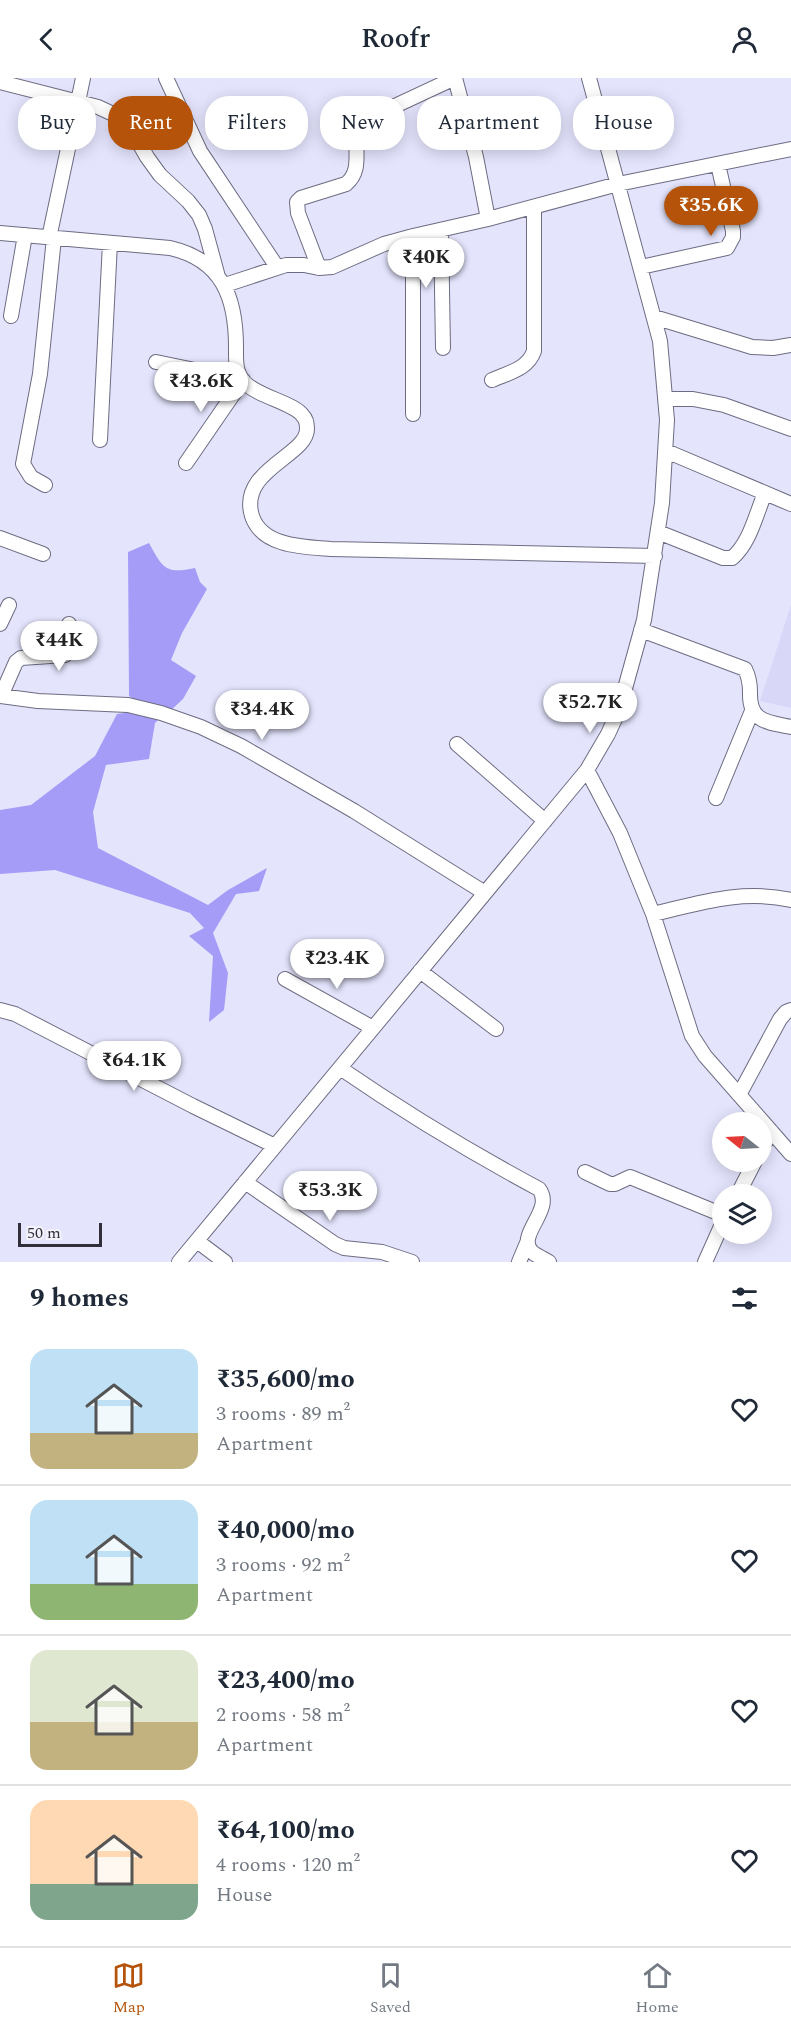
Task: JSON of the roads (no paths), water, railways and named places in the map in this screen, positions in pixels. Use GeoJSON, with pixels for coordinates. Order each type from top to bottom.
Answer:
{"type":"FeatureCollection","features":[{"type":"Feature","properties":{"kind":"street"},"geometry":{"type":"LineString","coordinates":[[81,96],[84,78]]}},
{"type":"Feature","properties":{"kind":"street"},"geometry":{"type":"LineString","coordinates":[[166,78],[200,151],[277,267]]}},
{"type":"Feature","properties":{"kind":"street"},"geometry":{"type":"LineString","coordinates":[[319,268],[298,213],[297,202],[301,198],[346,184],[352,179],[356,171],[357,130],[367,119],[455,78],[476,157],[488,219]]}},
{"type":"Feature","properties":{"kind":"street"},"geometry":{"type":"LineString","coordinates":[[179,1262],[587,770],[619,711],[641,630],[655,556],[666,451],[666,399],[660,341],[589,78]]}},
{"type":"Feature","properties":{"kind":"street"},"geometry":{"type":"LineString","coordinates":[[0,82],[56,96]]}},
{"type":"Feature","properties":{"kind":"street"},"geometry":{"type":"LineString","coordinates":[[96,107],[126,120],[160,175],[188,201],[199,215],[234,320],[237,369],[243,380],[252,389],[300,412],[306,422],[307,432],[302,441],[261,478],[253,490],[251,512],[255,524],[264,534],[292,545],[331,549],[655,556]]}},
{"type":"Feature","properties":{"kind":"street"},"geometry":{"type":"LineString","coordinates":[[221,279],[277,267],[295,265],[319,268],[341,264],[384,244],[413,236],[488,219],[618,184],[791,148]]}},
{"type":"Feature","properties":{"kind":"street"},"geometry":{"type":"LineString","coordinates":[[45,485],[31,477],[23,464],[40,374],[51,288],[52,238],[67,150]]}},
{"type":"Feature","properties":{"kind":"street"},"geometry":{"type":"LineString","coordinates":[[641,267],[691,258],[727,248],[733,237],[733,231],[717,164]]}},
{"type":"Feature","properties":{"kind":"street"},"geometry":{"type":"LineString","coordinates":[[492,380],[524,367],[534,351],[534,207]]}},
{"type":"Feature","properties":{"kind":"street"},"geometry":{"type":"LineString","coordinates":[[441,230],[442,348]]}},
{"type":"Feature","properties":{"kind":"street"},"geometry":{"type":"LineString","coordinates":[[0,233],[170,248],[199,258],[221,279]]}},
{"type":"Feature","properties":{"kind":"street"},"geometry":{"type":"LineString","coordinates":[[11,316],[25,235]]}},
{"type":"Feature","properties":{"kind":"street"},"geometry":{"type":"LineString","coordinates":[[413,236],[413,414]]}},
{"type":"Feature","properties":{"kind":"street"},"geometry":{"type":"LineString","coordinates":[[100,440],[110,243]]}},
{"type":"Feature","properties":{"kind":"street"},"geometry":{"type":"LineString","coordinates":[[654,317],[752,347],[773,348],[791,345]]}},
{"type":"Feature","properties":{"kind":"street"},"geometry":{"type":"LineString","coordinates":[[156,362],[243,380]]}},
{"type":"Feature","properties":{"kind":"street"},"geometry":{"type":"LineString","coordinates":[[186,463],[243,380]]}},
{"type":"Feature","properties":{"kind":"street"},"geometry":{"type":"LineString","coordinates":[[666,399],[693,399],[724,405],[791,429]]}},
{"type":"Feature","properties":{"kind":"street"},"geometry":{"type":"LineString","coordinates":[[666,451],[791,504]]}},
{"type":"Feature","properties":{"kind":"street"},"geometry":{"type":"LineString","coordinates":[[658,532],[723,558],[732,558],[740,552],[765,492]]}},
{"type":"Feature","properties":{"kind":"street"},"geometry":{"type":"LineString","coordinates":[[0,538],[43,554]]}},
{"type":"Feature","properties":{"kind":"street"},"geometry":{"type":"LineString","coordinates":[[0,624],[9,605]]}},
{"type":"Feature","properties":{"kind":"street"},"geometry":{"type":"LineString","coordinates":[[69,624],[69,642],[65,655],[21,658],[16,662],[0,696],[38,701],[128,705],[161,713],[201,727],[241,746],[354,811],[485,893]]}},
{"type":"Feature","properties":{"kind":"street"},"geometry":{"type":"LineString","coordinates":[[641,630],[745,669],[749,676],[749,702],[752,711],[759,719],[791,727]]}},
{"type":"Feature","properties":{"kind":"street"},"geometry":{"type":"LineString","coordinates":[[716,798],[752,711]]}},
{"type":"Feature","properties":{"kind":"street"},"geometry":{"type":"LineString","coordinates":[[457,744],[545,821]]}},
{"type":"Feature","properties":{"kind":"street"},"geometry":{"type":"LineString","coordinates":[[587,770],[620,833],[653,914],[692,1036],[705,1056],[754,1112]]}},
{"type":"Feature","properties":{"kind":"street"},"geometry":{"type":"LineString","coordinates":[[653,914],[729,896],[768,896],[791,900]]}},
{"type":"Feature","properties":{"kind":"street"},"geometry":{"type":"LineString","coordinates":[[420,971],[496,1029]]}},
{"type":"Feature","properties":{"kind":"street"},"geometry":{"type":"LineString","coordinates":[[285,979],[373,1028]]}},
{"type":"Feature","properties":{"kind":"street"},"geometry":{"type":"LineString","coordinates":[[0,1010],[15,1014],[275,1146]]}},
{"type":"Feature","properties":{"kind":"street"},"geometry":{"type":"LineString","coordinates":[[739,1095],[780,1019],[791,1010]]}},
{"type":"Feature","properties":{"kind":"street"},"geometry":{"type":"LineString","coordinates":[[340,1068],[402,1111],[539,1189],[543,1198],[542,1208],[519,1262]]}},
{"type":"Feature","properties":{"kind":"street"},"geometry":{"type":"LineString","coordinates":[[772,1132],[791,1154]]}},
{"type":"Feature","properties":{"kind":"street"},"geometry":{"type":"LineString","coordinates":[[585,1172],[610,1184],[630,1177],[712,1211]]}},
{"type":"Feature","properties":{"kind":"street"},"geometry":{"type":"LineString","coordinates":[[245,1182],[335,1244],[345,1248],[382,1252],[412,1262]]}},
{"type":"Feature","properties":{"kind":"street"},"geometry":{"type":"LineString","coordinates":[[196,1241],[225,1262]]}},
{"type":"Feature","properties":{"kind":"street"},"geometry":{"type":"LineString","coordinates":[[527,1243],[530,1251],[549,1262]]}},
{"type":"Feature","properties":{"kind":"street"},"geometry":{"type":"LineString","coordinates":[[705,1262],[713,1244]]}}]}
